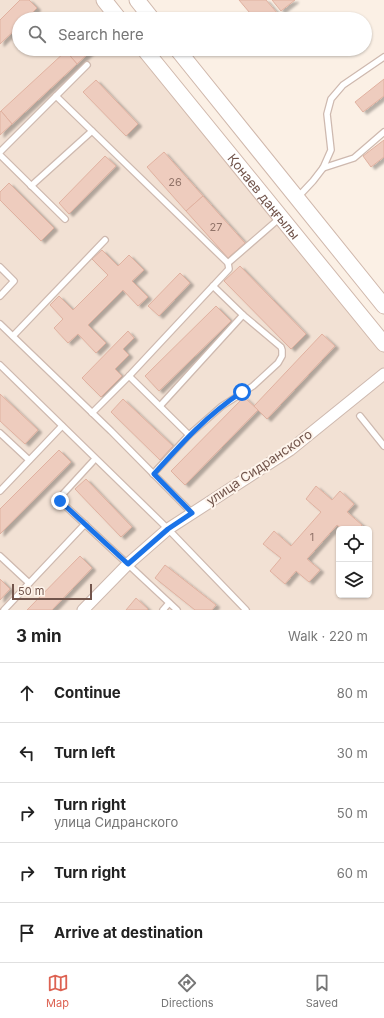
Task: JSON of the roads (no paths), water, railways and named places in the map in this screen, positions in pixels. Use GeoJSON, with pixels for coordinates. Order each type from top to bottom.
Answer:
{"type":"FeatureCollection","features":[{"type":"Feature","properties":{"kind":"main road"},"geometry":{"type":"LineString","coordinates":[[104,0],[114,12]]}},
{"type":"Feature","properties":{"kind":"main road"},"geometry":{"type":"LineString","coordinates":[[137,0],[146,12]]}},
{"type":"Feature","properties":{"kind":"main road","name":"Қонаев даңғылы"},"geometry":{"type":"LineString","coordinates":[[150,56],[384,344]]}},
{"type":"Feature","properties":{"kind":"main road","name":"Қонаев даңғылы"},"geometry":{"type":"LineString","coordinates":[[183,56],[384,306]]}},
{"type":"Feature","properties":{"kind":"street","name":"улица Сидранского"},"geometry":{"type":"LineString","coordinates":[[83,610],[128,564],[168,529],[290,450],[384,374]]}},
{"type":"Feature","properties":{"kind":"lane"},"geometry":{"type":"LineString","coordinates":[[297,197],[313,181],[323,168],[331,150],[327,114],[331,99],[343,85],[384,57]]}},
{"type":"Feature","properties":{"kind":"lane"},"geometry":{"type":"LineString","coordinates":[[64,219],[0,153],[87,65]]}},
{"type":"Feature","properties":{"kind":"lane"},"geometry":{"type":"LineString","coordinates":[[56,96],[228,263],[229,269],[129,376],[92,413]]}},
{"type":"Feature","properties":{"kind":"lane"},"geometry":{"type":"LineString","coordinates":[[31,186],[92,131]]}},
{"type":"Feature","properties":{"kind":"lane"},"geometry":{"type":"LineString","coordinates":[[323,168],[354,158],[384,132]]}},
{"type":"Feature","properties":{"kind":"lane"},"geometry":{"type":"LineString","coordinates":[[228,263],[281,217]]}},
{"type":"Feature","properties":{"kind":"lane"},"geometry":{"type":"LineString","coordinates":[[13,336],[105,240]]}},
{"type":"Feature","properties":{"kind":"lane"},"geometry":{"type":"LineString","coordinates":[[0,268],[14,282],[0,296]]}},
{"type":"Feature","properties":{"kind":"lane"},"geometry":{"type":"LineString","coordinates":[[154,474],[189,435],[222,406],[253,386],[278,363],[282,356],[281,347],[243,315],[213,286]]}},
{"type":"Feature","properties":{"kind":"lane"},"geometry":{"type":"LineString","coordinates":[[160,406],[243,315]]}},
{"type":"Feature","properties":{"kind":"lane"},"geometry":{"type":"LineString","coordinates":[[0,324],[192,513]]}},
{"type":"Feature","properties":{"kind":"lane"},"geometry":{"type":"LineString","coordinates":[[0,365],[168,529],[246,610]]}},
{"type":"Feature","properties":{"kind":"lane"},"geometry":{"type":"LineString","coordinates":[[129,376],[189,435]]}},
{"type":"Feature","properties":{"kind":"lane"},"geometry":{"type":"LineString","coordinates":[[360,416],[384,446]]}},
{"type":"Feature","properties":{"kind":"lane"},"geometry":{"type":"LineString","coordinates":[[0,491],[62,426]]}},
{"type":"Feature","properties":{"kind":"lane"},"geometry":{"type":"LineString","coordinates":[[0,433],[29,460]]}},
{"type":"Feature","properties":{"kind":"lane"},"geometry":{"type":"LineString","coordinates":[[95,459],[62,495],[60,501],[177,610]]}},
{"type":"Feature","properties":{"kind":"lane"},"geometry":{"type":"LineString","coordinates":[[4,610],[85,524]]}},
{"type":"Feature","properties":{"kind":"lane"},"geometry":{"type":"LineString","coordinates":[[0,556],[29,583]]}},
{"type":"Feature","properties":{"kind":"lane"},"geometry":{"type":"LineString","coordinates":[[163,610],[169,603]]}}]}
